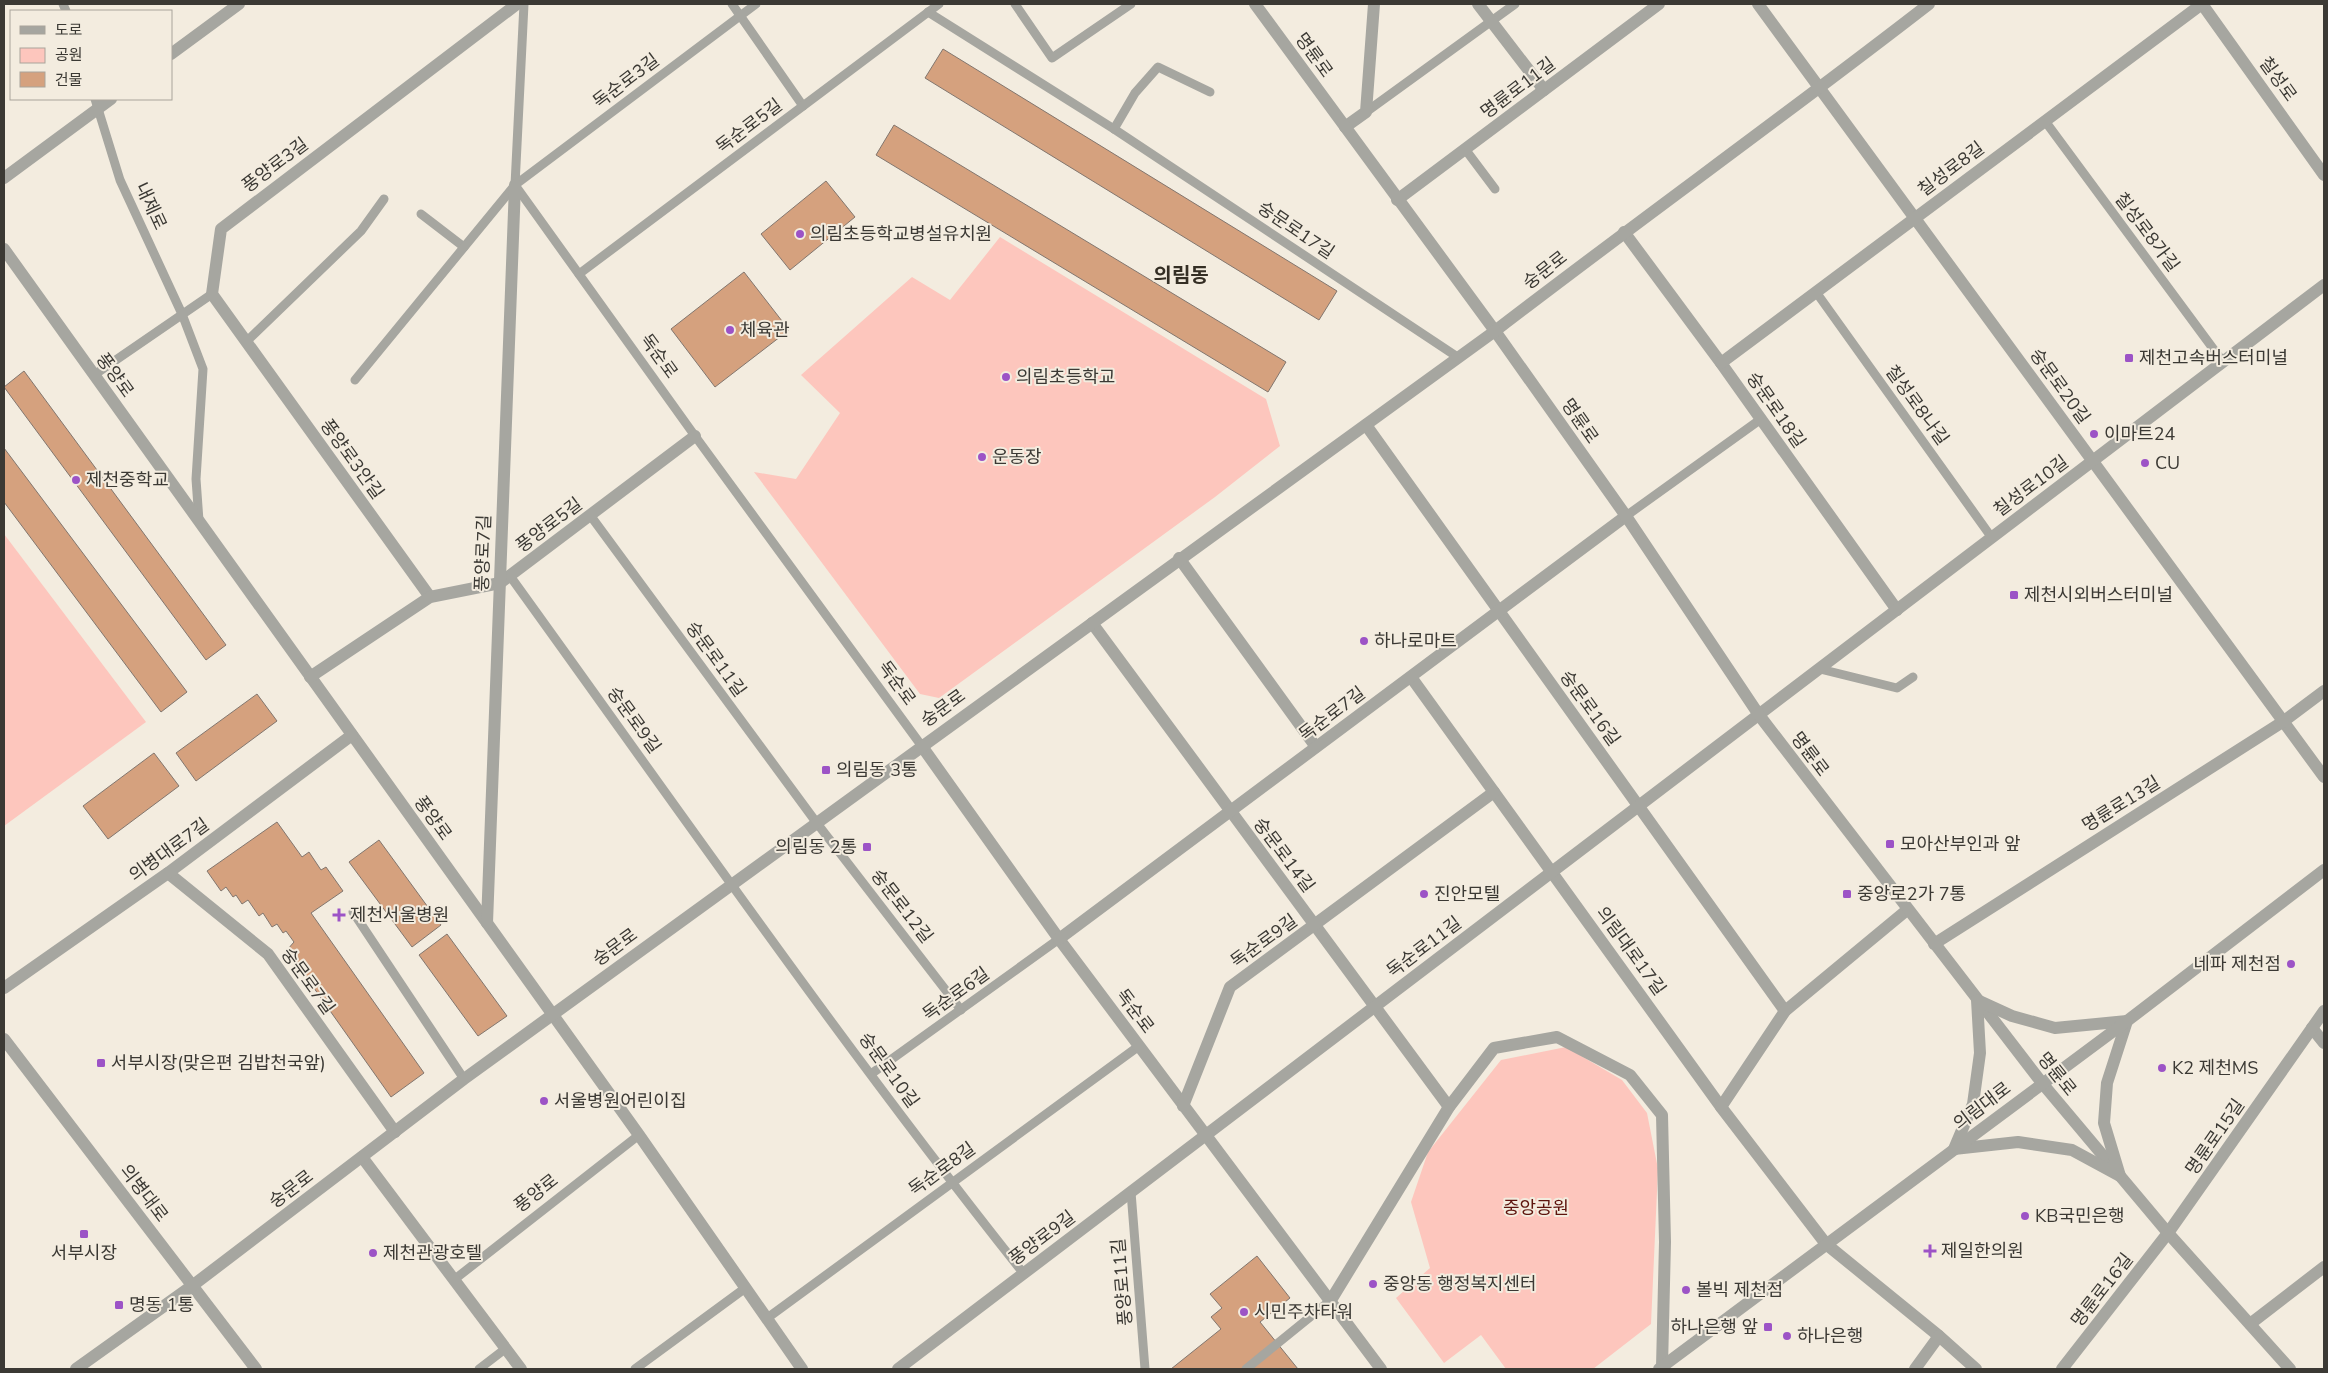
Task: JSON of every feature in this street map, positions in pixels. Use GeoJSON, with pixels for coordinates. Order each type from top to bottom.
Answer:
{"type":"FeatureCollection","features":[{"type":"Feature","properties":{"kind":"street"},"geometry":{"type":"LineString","coordinates":[[172,53],[239,4]]}},
{"type":"Feature","properties":{"kind":"street","name":"풍양로3길"},"geometry":{"type":"LineString","coordinates":[[212,294],[221,229],[517,4]]}},
{"type":"Feature","properties":{"kind":"street","name":"명륜로"},"geometry":{"type":"LineString","coordinates":[[1255,4],[1344,128],[1495,331],[1626,516],[1759,715],[1907,910],[2042,1083],[2168,1233],[2290,1369]]}},
{"type":"Feature","properties":{"kind":"street"},"geometry":{"type":"LineString","coordinates":[[1344,128],[1366,112],[1374,4]]}},
{"type":"Feature","properties":{"kind":"street"},"geometry":{"type":"LineString","coordinates":[[1478,4],[1544,90]]}},
{"type":"Feature","properties":{"kind":"street","name":"명륜로11길"},"geometry":{"type":"LineString","coordinates":[[1397,200],[1659,4]]}},
{"type":"Feature","properties":{"kind":"street","name":"숭문로20길"},"geometry":{"type":"LineString","coordinates":[[1758,4],[2324,776]]}},
{"type":"Feature","properties":{"kind":"street","name":"숭문로"},"geometry":{"type":"LineString","coordinates":[[76,1369],[192,1286],[464,1079],[732,883],[1179,558],[1459,358],[1624,232],[1819,89],[1929,4]]}},
{"type":"Feature","properties":{"kind":"street","name":"칠성로8길"},"geometry":{"type":"LineString","coordinates":[[1721,363],[2202,4]]}},
{"type":"Feature","properties":{"kind":"street","name":"칠성로"},"geometry":{"type":"LineString","coordinates":[[2202,4],[2324,175]]}},
{"type":"Feature","properties":{"kind":"street"},"geometry":{"type":"LineString","coordinates":[[4,178],[97,103]]}},
{"type":"Feature","properties":{"kind":"street","name":"풍양로7길"},"geometry":{"type":"LineString","coordinates":[[487,923],[515,185]]}},
{"type":"Feature","properties":{"kind":"street","name":"숭문로18길"},"geometry":{"type":"LineString","coordinates":[[1624,232],[1721,363],[1897,610]]}},
{"type":"Feature","properties":{"kind":"street","name":"풍양로"},"geometry":{"type":"LineString","coordinates":[[4,248],[553,1014],[639,1135],[744,1289],[802,1369]]}},
{"type":"Feature","properties":{"kind":"street","name":"칠성로10길"},"geometry":{"type":"LineString","coordinates":[[1759,715],[2324,285]]}},
{"type":"Feature","properties":{"kind":"street","name":"풍양로3안길"},"geometry":{"type":"LineString","coordinates":[[212,294],[430,597]]}},
{"type":"Feature","properties":{"kind":"street","name":"숭문로16길"},"geometry":{"type":"LineString","coordinates":[[1366,425],[1785,1011]]}},
{"type":"Feature","properties":{"kind":"street","name":"풍양로5길"},"geometry":{"type":"LineString","coordinates":[[310,677],[430,597],[500,583],[695,436]]}},
{"type":"Feature","properties":{"kind":"street","name":"독순로7길"},"geometry":{"type":"LineString","coordinates":[[1060,939],[1626,516]]}},
{"type":"Feature","properties":{"kind":"street"},"geometry":{"type":"LineString","coordinates":[[1179,558],[1316,747]]}},
{"type":"Feature","properties":{"kind":"street","name":"숭문로14길"},"geometry":{"type":"LineString","coordinates":[[1092,623],[1449,1107]]}},
{"type":"Feature","properties":{"kind":"street","name":"의림대로17길"},"geometry":{"type":"LineString","coordinates":[[1411,677],[1721,1107],[1826,1244],[1939,1336],[1976,1369]]}},
{"type":"Feature","properties":{"kind":"street","name":"명륜로13길"},"geometry":{"type":"LineString","coordinates":[[1934,944],[2284,721],[2324,691]]}},
{"type":"Feature","properties":{"kind":"street","name":"독순로11길"},"geometry":{"type":"LineString","coordinates":[[1206,1135],[1759,715]]}},
{"type":"Feature","properties":{"kind":"street","name":"의병대로7길"},"geometry":{"type":"LineString","coordinates":[[4,988],[168,873],[352,735]]}},
{"type":"Feature","properties":{"kind":"street","name":"독순로"},"geometry":{"type":"LineString","coordinates":[[921,745],[1183,1106],[1331,1300],[1381,1369]]}},
{"type":"Feature","properties":{"kind":"street","name":"독순로9길"},"geometry":{"type":"LineString","coordinates":[[1183,1106],[1230,987],[1494,792]]}},
{"type":"Feature","properties":{"kind":"street","name":"의림대로"},"geometry":{"type":"LineString","coordinates":[[1662,1368],[2127,1021],[2324,870]]}},
{"type":"Feature","properties":{"kind":"street","name":"숭문로7길"},"geometry":{"type":"LineString","coordinates":[[168,873],[268,954],[395,1132]]}},
{"type":"Feature","properties":{"kind":"street"},"geometry":{"type":"LineString","coordinates":[[1721,1107],[1785,1011],[1907,910]]}},
{"type":"Feature","properties":{"kind":"street"},"geometry":{"type":"LineString","coordinates":[[1977,1000],[2012,1016],[2055,1028],[2127,1021],[2107,1083],[2104,1123],[2120,1176],[2072,1150],[2018,1142],[1954,1149],[1973,1104],[1980,1053],[1977,1000]]}},
{"type":"Feature","properties":{"kind":"street","name":"명륜로15길"},"geometry":{"type":"LineString","coordinates":[[2168,1233],[2324,1011]]}},
{"type":"Feature","properties":{"kind":"street"},"geometry":{"type":"LineString","coordinates":[[2312,1028],[2324,1043]]}},
{"type":"Feature","properties":{"kind":"street"},"geometry":{"type":"LineString","coordinates":[[1331,1300],[1449,1107],[1494,1048],[1558,1037],[1630,1074],[1662,1115],[1665,1242],[1662,1368]]}},
{"type":"Feature","properties":{"kind":"street","name":"의병대로"},"geometry":{"type":"LineString","coordinates":[[4,1038],[256,1369]]}},
{"type":"Feature","properties":{"kind":"street","name":"풍양로9길"},"geometry":{"type":"LineString","coordinates":[[898,1369],[1206,1135]]}},
{"type":"Feature","properties":{"kind":"street"},"geometry":{"type":"LineString","coordinates":[[362,1157],[521,1369]]}},
{"type":"Feature","properties":{"kind":"street","name":"명륜로16길"},"geometry":{"type":"LineString","coordinates":[[2062,1369],[2168,1233]]}},
{"type":"Feature","properties":{"kind":"street"},"geometry":{"type":"LineString","coordinates":[[2250,1324],[2324,1267]]}},
{"type":"Feature","properties":{"kind":"street"},"geometry":{"type":"LineString","coordinates":[[1915,1369],[1939,1336]]}},
{"type":"Feature","properties":{"kind":"lane"},"geometry":{"type":"LineString","coordinates":[[515,185],[524,4]]}},
{"type":"Feature","properties":{"kind":"lane"},"geometry":{"type":"LineString","coordinates":[[732,4],[803,106]]}},
{"type":"Feature","properties":{"kind":"lane","name":"독순로3길"},"geometry":{"type":"LineString","coordinates":[[356,380],[515,185],[756,4]]}},
{"type":"Feature","properties":{"kind":"lane","name":"독순로5길"},"geometry":{"type":"LineString","coordinates":[[579,274],[939,4]]}},
{"type":"Feature","properties":{"kind":"lane"},"geometry":{"type":"LineString","coordinates":[[1014,4],[1052,58],[1131,4]]}},
{"type":"Feature","properties":{"kind":"lane"},"geometry":{"type":"LineString","coordinates":[[1366,112],[1515,4]]}},
{"type":"Feature","properties":{"kind":"lane","name":"숭문로17길"},"geometry":{"type":"LineString","coordinates":[[928,12],[1114,129],[1459,358]]}},
{"type":"Feature","properties":{"kind":"lane"},"geometry":{"type":"LineString","coordinates":[[1114,129],[1136,93],[1158,67],[1210,92]]}},
{"type":"Feature","properties":{"kind":"lane","name":"내제로"},"geometry":{"type":"LineString","coordinates":[[97,103],[120,180],[182,314]]}},
{"type":"Feature","properties":{"kind":"lane","name":"칠성로8가길"},"geometry":{"type":"LineString","coordinates":[[2044,121],[2223,362]]}},
{"type":"Feature","properties":{"kind":"lane"},"geometry":{"type":"LineString","coordinates":[[1465,149],[1495,189]]}},
{"type":"Feature","properties":{"kind":"lane","name":"독순로"},"geometry":{"type":"LineString","coordinates":[[515,185],[695,436],[921,745]]}},
{"type":"Feature","properties":{"kind":"lane"},"geometry":{"type":"LineString","coordinates":[[246,342],[361,231],[384,199]]}},
{"type":"Feature","properties":{"kind":"lane"},"geometry":{"type":"LineString","coordinates":[[421,214],[464,247]]}},
{"type":"Feature","properties":{"kind":"lane","name":"칠성로8나길"},"geometry":{"type":"LineString","coordinates":[[1816,292],[1992,538]]}},
{"type":"Feature","properties":{"kind":"lane"},"geometry":{"type":"LineString","coordinates":[[94,375],[212,294]]}},
{"type":"Feature","properties":{"kind":"lane"},"geometry":{"type":"LineString","coordinates":[[182,314],[203,369],[196,479],[199,521]]}},
{"type":"Feature","properties":{"kind":"lane"},"geometry":{"type":"LineString","coordinates":[[1626,516],[1761,419]]}},
{"type":"Feature","properties":{"kind":"lane","name":"숭문로11길"},"geometry":{"type":"LineString","coordinates":[[590,516],[816,822]]}},
{"type":"Feature","properties":{"kind":"lane","name":"숭문로9길"},"geometry":{"type":"LineString","coordinates":[[510,576],[732,883]]}},
{"type":"Feature","properties":{"kind":"lane"},"geometry":{"type":"LineString","coordinates":[[1820,669],[1896,688],[1913,677]]}},
{"type":"Feature","properties":{"kind":"lane","name":"숭문로12길"},"geometry":{"type":"LineString","coordinates":[[816,822],[961,1010]]}},
{"type":"Feature","properties":{"kind":"lane","name":"숭문로10길"},"geometry":{"type":"LineString","coordinates":[[732,883],[951,1182],[1024,1274]]}},
{"type":"Feature","properties":{"kind":"lane"},"geometry":{"type":"LineString","coordinates":[[353,912],[464,1079]]}},
{"type":"Feature","properties":{"kind":"lane","name":"독순로6길"},"geometry":{"type":"LineString","coordinates":[[871,1074],[1060,939]]}},
{"type":"Feature","properties":{"kind":"lane","name":"독순로8길"},"geometry":{"type":"LineString","coordinates":[[766,1319],[1139,1046]]}},
{"type":"Feature","properties":{"kind":"lane","name":"풍양로"},"geometry":{"type":"LineString","coordinates":[[455,1279],[639,1135]]}},
{"type":"Feature","properties":{"kind":"lane","name":"풍양로11길"},"geometry":{"type":"LineString","coordinates":[[1131,1192],[1145,1369]]}},
{"type":"Feature","properties":{"kind":"lane"},"geometry":{"type":"LineString","coordinates":[[635,1369],[744,1289]]}},
{"type":"Feature","properties":{"kind":"lane"},"geometry":{"type":"LineString","coordinates":[[1246,1369],[1331,1300]]}},
{"type":"Feature","properties":{"kind":"lane"},"geometry":{"type":"LineString","coordinates":[[479,1369],[505,1349]]}},
{"type":"Feature","properties":{"kind":"green space"},"geometry":{"type":"Polygon","coordinates":[[[1000,237],[1266,399],[1280,446],[1215,497],[939,698],[920,694],[754,472],[796,479],[840,413],[801,375],[912,277],[950,300],[1000,237]]]}},
{"type":"Feature","properties":{"kind":"green space"},"geometry":{"type":"Polygon","coordinates":[[[4,534],[146,722],[4,826],[4,534]]]}},
{"type":"Feature","properties":{"kind":"green space","name":"중앙공원"},"geometry":{"type":"Polygon","coordinates":[[[1566,1047],[1622,1080],[1647,1113],[1658,1169],[1651,1324],[1593,1369],[1506,1369],[1481,1335],[1444,1363],[1396,1298],[1430,1268],[1411,1202],[1428,1152],[1501,1060],[1566,1047]]]}},
{"type":"Feature","properties":{"kind":"building"},"geometry":{"type":"Polygon","coordinates":[[[943,49],[1337,291],[1319,320],[925,78],[943,49]]]}},
{"type":"Feature","properties":{"kind":"building"},"geometry":{"type":"Polygon","coordinates":[[[894,125],[1286,362],[1268,392],[876,155],[894,125]]]}},
{"type":"Feature","properties":{"kind":"building"},"geometry":{"type":"Polygon","coordinates":[[[826,181],[855,217],[790,270],[761,234],[826,181]]]}},
{"type":"Feature","properties":{"kind":"building","name":"체육관"},"geometry":{"type":"Polygon","coordinates":[[[744,272],[789,330],[715,387],[671,329],[744,272]]]}},
{"type":"Feature","properties":{"kind":"building"},"geometry":{"type":"Polygon","coordinates":[[[24,371],[226,645],[206,660],[4,387],[24,371]]]}},
{"type":"Feature","properties":{"kind":"building"},"geometry":{"type":"Polygon","coordinates":[[[4,448],[187,692],[161,712],[4,502],[4,448]]]}},
{"type":"Feature","properties":{"kind":"building"},"geometry":{"type":"Polygon","coordinates":[[[257,694],[277,721],[196,781],[176,753],[257,694]]]}},
{"type":"Feature","properties":{"kind":"building"},"geometry":{"type":"Polygon","coordinates":[[[154,753],[179,786],[108,839],[83,806],[154,753]]]}},
{"type":"Feature","properties":{"kind":"building"},"geometry":{"type":"Polygon","coordinates":[[[277,822],[302,857],[309,852],[321,870],[326,867],[343,891],[311,913],[424,1073],[391,1097],[287,950],[294,942],[286,931],[283,933],[277,924],[272,927],[263,913],[259,916],[248,900],[242,904],[236,895],[233,897],[226,887],[221,891],[207,871],[277,822]]]}},
{"type":"Feature","properties":{"kind":"building"},"geometry":{"type":"Polygon","coordinates":[[[379,840],[441,925],[412,947],[349,862],[379,840]]]}},
{"type":"Feature","properties":{"kind":"building"},"geometry":{"type":"Polygon","coordinates":[[[447,934],[507,1016],[478,1036],[419,955],[447,934]]]}},
{"type":"Feature","properties":{"kind":"building","name":"시민주차타워"},"geometry":{"type":"Polygon","coordinates":[[[1257,1256],[1290,1298],[1260,1322],[1298,1369],[1171,1369],[1221,1329],[1211,1317],[1222,1308],[1210,1294],[1257,1256]]]}},
{"type":"Feature","properties":{"kind":"place","name":"의림초등학교병설유치원"},"geometry":{"type":"Point","coordinates":[800,234]}},
{"type":"Feature","properties":{"kind":"place","name":"체육관"},"geometry":{"type":"Point","coordinates":[730,330]}},
{"type":"Feature","properties":{"kind":"place","name":"제천고속버스터미널"},"geometry":{"type":"Point","coordinates":[2129,358]}},
{"type":"Feature","properties":{"kind":"place","name":"의림초등학교"},"geometry":{"type":"Point","coordinates":[1006,377]}},
{"type":"Feature","properties":{"kind":"place","name":"이마트24"},"geometry":{"type":"Point","coordinates":[2094,434]}},
{"type":"Feature","properties":{"kind":"place","name":"운동장"},"geometry":{"type":"Point","coordinates":[982,457]}},
{"type":"Feature","properties":{"kind":"place","name":"CU"},"geometry":{"type":"Point","coordinates":[2145,463]}},
{"type":"Feature","properties":{"kind":"place","name":"제천중학교"},"geometry":{"type":"Point","coordinates":[76,480]}},
{"type":"Feature","properties":{"kind":"place","name":"제천시외버스터미널"},"geometry":{"type":"Point","coordinates":[2014,595]}},
{"type":"Feature","properties":{"kind":"place","name":"하나로마트"},"geometry":{"type":"Point","coordinates":[1364,641]}},
{"type":"Feature","properties":{"kind":"place","name":"의림동 3통"},"geometry":{"type":"Point","coordinates":[826,770]}},
{"type":"Feature","properties":{"kind":"place","name":"모아산부인과 앞"},"geometry":{"type":"Point","coordinates":[1890,844]}},
{"type":"Feature","properties":{"kind":"place","name":"의림동 2통"},"geometry":{"type":"Point","coordinates":[867,847]}},
{"type":"Feature","properties":{"kind":"place","name":"진안모텔"},"geometry":{"type":"Point","coordinates":[1424,894]}},
{"type":"Feature","properties":{"kind":"place","name":"중앙로2가 7통"},"geometry":{"type":"Point","coordinates":[1847,894]}},
{"type":"Feature","properties":{"kind":"place","name":"제천서울병원"},"geometry":{"type":"Point","coordinates":[339,915]}},
{"type":"Feature","properties":{"kind":"place","name":"네파 제천점"},"geometry":{"type":"Point","coordinates":[2291,964]}},
{"type":"Feature","properties":{"kind":"place","name":"서부시장(맞은편 김밥천국앞)"},"geometry":{"type":"Point","coordinates":[101,1063]}},
{"type":"Feature","properties":{"kind":"place","name":"K2 제천MS"},"geometry":{"type":"Point","coordinates":[2162,1068]}},
{"type":"Feature","properties":{"kind":"place","name":"서울병원어린이집"},"geometry":{"type":"Point","coordinates":[544,1101]}},
{"type":"Feature","properties":{"kind":"place","name":"KB국민은행"},"geometry":{"type":"Point","coordinates":[2025,1216]}},
{"type":"Feature","properties":{"kind":"place","name":"서부시장"},"geometry":{"type":"Point","coordinates":[84,1234]}},
{"type":"Feature","properties":{"kind":"place","name":"제일한의원"},"geometry":{"type":"Point","coordinates":[1930,1251]}},
{"type":"Feature","properties":{"kind":"place","name":"제천관광호텔"},"geometry":{"type":"Point","coordinates":[373,1253]}},
{"type":"Feature","properties":{"kind":"place","name":"중앙동 행정복지센터"},"geometry":{"type":"Point","coordinates":[1373,1284]}},
{"type":"Feature","properties":{"kind":"place","name":"볼빅 제천점"},"geometry":{"type":"Point","coordinates":[1686,1290]}},
{"type":"Feature","properties":{"kind":"place","name":"명동 1통"},"geometry":{"type":"Point","coordinates":[119,1305]}},
{"type":"Feature","properties":{"kind":"place","name":"시민주차타워"},"geometry":{"type":"Point","coordinates":[1244,1312]}},
{"type":"Feature","properties":{"kind":"place","name":"하나은행 앞"},"geometry":{"type":"Point","coordinates":[1768,1327]}},
{"type":"Feature","properties":{"kind":"place","name":"하나은행"},"geometry":{"type":"Point","coordinates":[1787,1336]}},
{"type":"Feature","properties":{"kind":"district","name":"의림동"},"geometry":{"type":"Point","coordinates":[1181,275]}}]}
